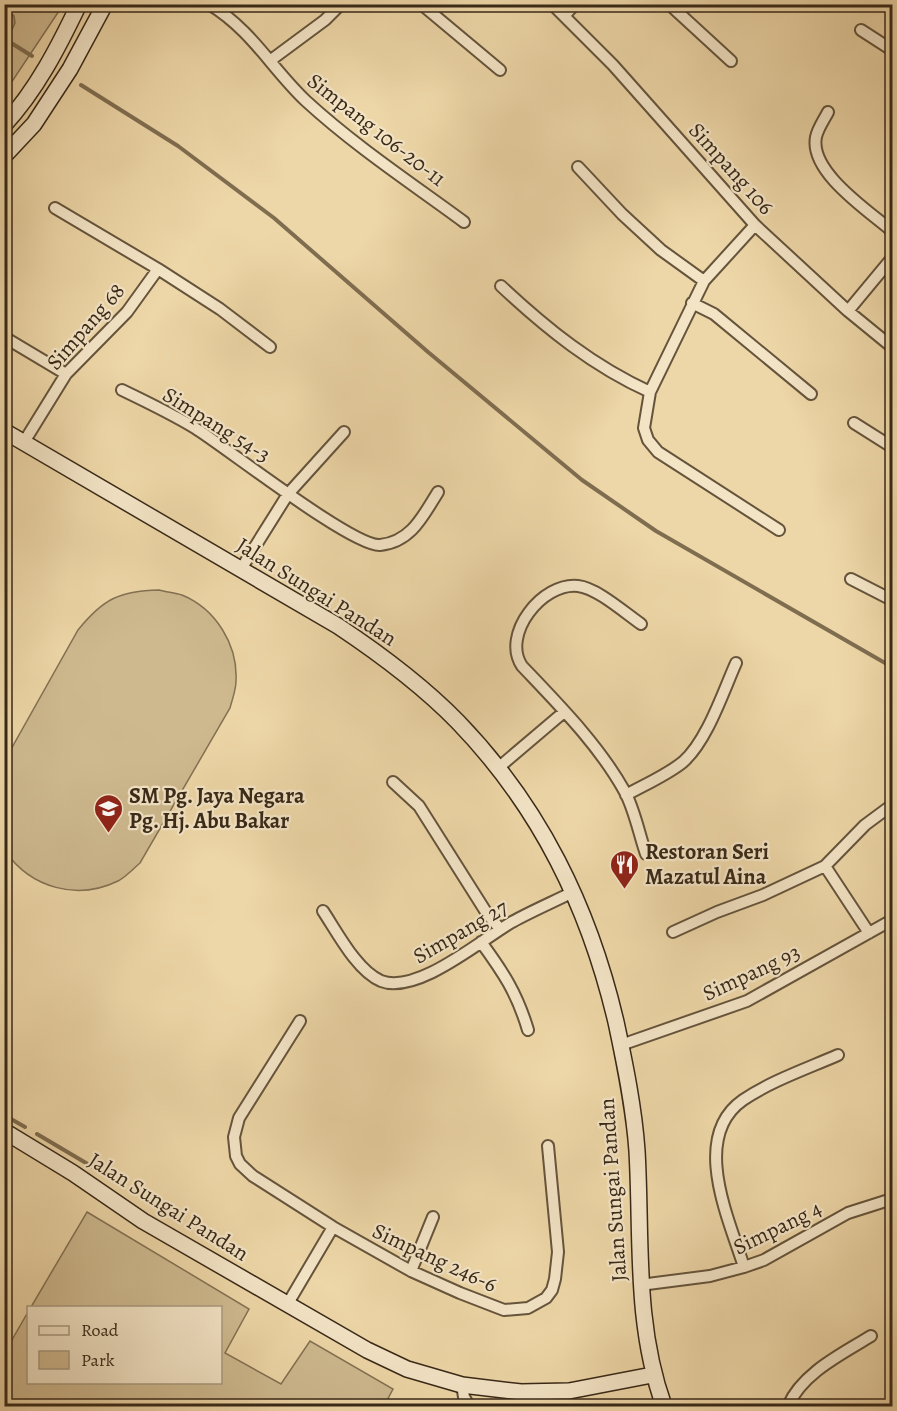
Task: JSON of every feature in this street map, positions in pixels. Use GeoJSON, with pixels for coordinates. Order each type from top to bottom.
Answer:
{"type":"FeatureCollection","features":[{"type":"Feature","properties":{"kind":"street"},"geometry":{"type":"LineString","coordinates":[[4,124],[23,102],[67,29],[79,4]]}},
{"type":"Feature","properties":{"kind":"street"},"geometry":{"type":"LineString","coordinates":[[4,156],[34,124],[70,69],[105,4]]}},
{"type":"Feature","properties":{"kind":"street","name":"Simpang 106-20-11"},"geometry":{"type":"LineString","coordinates":[[208,4],[251,38],[291,86],[324,116],[464,222]]}},
{"type":"Feature","properties":{"kind":"street"},"geometry":{"type":"LineString","coordinates":[[271,60],[325,20],[341,4]]}},
{"type":"Feature","properties":{"kind":"street"},"geometry":{"type":"LineString","coordinates":[[421,4],[500,70]]}},
{"type":"Feature","properties":{"kind":"street","name":"Simpang 106"},"geometry":{"type":"LineString","coordinates":[[552,4],[652,108],[755,225],[848,311],[892,347]]}},
{"type":"Feature","properties":{"kind":"street"},"geometry":{"type":"LineString","coordinates":[[564,16],[574,4]]}},
{"type":"Feature","properties":{"kind":"street"},"geometry":{"type":"LineString","coordinates":[[669,4],[731,62]]}},
{"type":"Feature","properties":{"kind":"street"},"geometry":{"type":"LineString","coordinates":[[861,30],[892,50]]}},
{"type":"Feature","properties":{"kind":"street"},"geometry":{"type":"LineString","coordinates":[[828,112],[816,136],[818,160],[832,180],[892,231]]}},
{"type":"Feature","properties":{"kind":"street"},"geometry":{"type":"LineString","coordinates":[[578,167],[661,250],[704,281]]}},
{"type":"Feature","properties":{"kind":"street"},"geometry":{"type":"LineString","coordinates":[[55,208],[220,309],[270,347]]}},
{"type":"Feature","properties":{"kind":"street"},"geometry":{"type":"LineString","coordinates":[[755,225],[704,281],[650,392],[644,428],[652,446],[666,458],[779,530]]}},
{"type":"Feature","properties":{"kind":"street"},"geometry":{"type":"LineString","coordinates":[[848,311],[892,258]]}},
{"type":"Feature","properties":{"kind":"street","name":"Simpang 68"},"geometry":{"type":"LineString","coordinates":[[24,441],[66,374],[127,312],[158,269]]}},
{"type":"Feature","properties":{"kind":"street"},"geometry":{"type":"LineString","coordinates":[[501,286],[540,322],[577,351],[601,367],[650,392]]}},
{"type":"Feature","properties":{"kind":"street"},"geometry":{"type":"LineString","coordinates":[[692,303],[714,314],[811,394]]}},
{"type":"Feature","properties":{"kind":"street"},"geometry":{"type":"LineString","coordinates":[[4,337],[66,374]]}},
{"type":"Feature","properties":{"kind":"street","name":"Simpang 54-3"},"geometry":{"type":"LineString","coordinates":[[122,390],[194,427],[288,494],[368,544],[378,546],[398,540],[415,529],[438,492]]}},
{"type":"Feature","properties":{"kind":"street"},"geometry":{"type":"LineString","coordinates":[[854,423],[892,447]]}},
{"type":"Feature","properties":{"kind":"street","name":"Jalan Sungai Pandan"},"geometry":{"type":"LineString","coordinates":[[4,431],[338,626],[398,669],[457,720],[525,803],[562,865],[573,892],[596,951],[621,1045],[637,1149],[640,1285],[645,1330],[652,1375],[664,1407]]}},
{"type":"Feature","properties":{"kind":"street"},"geometry":{"type":"LineString","coordinates":[[242,569],[288,494],[344,432]]}},
{"type":"Feature","properties":{"kind":"street"},"geometry":{"type":"LineString","coordinates":[[852,579],[892,600]]}},
{"type":"Feature","properties":{"kind":"street"},"geometry":{"type":"LineString","coordinates":[[641,624],[591,590],[580,586],[562,587],[554,590],[535,607],[516,636],[516,652],[522,666],[588,738],[608,765],[626,795],[646,854]]}},
{"type":"Feature","properties":{"kind":"street"},"geometry":{"type":"LineString","coordinates":[[626,795],[689,756],[703,735],[736,663]]}},
{"type":"Feature","properties":{"kind":"street"},"geometry":{"type":"LineString","coordinates":[[498,768],[564,712]]}},
{"type":"Feature","properties":{"kind":"street"},"geometry":{"type":"LineString","coordinates":[[393,782],[419,806],[486,912],[500,929]]}},
{"type":"Feature","properties":{"kind":"street"},"geometry":{"type":"LineString","coordinates":[[673,932],[825,866],[865,825],[892,805]]}},
{"type":"Feature","properties":{"kind":"street"},"geometry":{"type":"LineString","coordinates":[[825,866],[869,933]]}},
{"type":"Feature","properties":{"kind":"street","name":"Simpang 27"},"geometry":{"type":"LineString","coordinates":[[323,911],[366,971],[382,981],[405,982],[419,978],[500,929],[573,892]]}},
{"type":"Feature","properties":{"kind":"street","name":"Simpang 93"},"geometry":{"type":"LineString","coordinates":[[621,1045],[747,1001],[892,920]]}},
{"type":"Feature","properties":{"kind":"street"},"geometry":{"type":"LineString","coordinates":[[481,942],[510,983],[521,1006],[528,1030]]}},
{"type":"Feature","properties":{"kind":"street","name":"Simpang 246-6"},"geometry":{"type":"LineString","coordinates":[[300,1021],[239,1118],[235,1128],[234,1147],[240,1164],[252,1176],[333,1227],[411,1271],[468,1297],[504,1310],[528,1308],[546,1298],[552,1290],[555,1279],[558,1252],[548,1146]]}},
{"type":"Feature","properties":{"kind":"street"},"geometry":{"type":"LineString","coordinates":[[744,1267],[718,1177],[715,1152],[720,1130],[741,1102],[760,1090],[838,1055]]}},
{"type":"Feature","properties":{"kind":"street","name":"Jalan Sungai Pandan"},"geometry":{"type":"LineString","coordinates":[[4,1131],[73,1173],[143,1221],[287,1305],[387,1360],[426,1376],[495,1390],[545,1393],[593,1387],[652,1375]]}},
{"type":"Feature","properties":{"kind":"street","name":"Simpang 4"},"geometry":{"type":"LineString","coordinates":[[640,1285],[710,1276],[744,1267],[770,1256],[848,1213],[892,1199]]}},
{"type":"Feature","properties":{"kind":"street"},"geometry":{"type":"LineString","coordinates":[[411,1271],[433,1217]]}},
{"type":"Feature","properties":{"kind":"street"},"geometry":{"type":"LineString","coordinates":[[287,1305],[333,1227]]}},
{"type":"Feature","properties":{"kind":"street"},"geometry":{"type":"LineString","coordinates":[[788,1407],[799,1389],[814,1374],[872,1336]]}},
{"type":"Feature","properties":{"kind":"street"},"geometry":{"type":"LineString","coordinates":[[462,1385],[469,1407]]}},
{"type":"Feature","properties":{"kind":"green space"},"geometry":{"type":"Polygon","coordinates":[[[5,5],[63,5],[5,92],[5,5]]]}},
{"type":"Feature","properties":{"kind":"green space"},"geometry":{"type":"Polygon","coordinates":[[[159,590],[182,595],[194,601],[215,619],[222,630],[229,642],[236,668],[235,688],[230,708],[140,863],[127,875],[102,887],[87,890],[71,890],[41,882],[16,864],[5,851],[5,760],[78,630],[87,619],[104,604],[122,595],[159,590]]]}},
{"type":"Feature","properties":{"kind":"green space"},"geometry":{"type":"Polygon","coordinates":[[[87,1212],[249,1309],[225,1353],[281,1384],[310,1341],[393,1389],[384,1406],[5,1406],[5,1352],[27,1314],[27,1384],[222,1384],[222,1306],[32,1306],[87,1212]]]}},
{"type":"Feature","properties":{"kind":"shaded area"},"geometry":{"type":"Polygon","coordinates":[[[4,7],[14,16],[15,23],[5,45],[4,7]]]}},
{"type":"Feature","properties":{"kind":"waterway"},"geometry":{"type":"LineString","coordinates":[[8,41],[32,56]]}},
{"type":"Feature","properties":{"kind":"waterway"},"geometry":{"type":"LineString","coordinates":[[81,85],[178,146],[274,218],[428,352],[582,480],[656,531],[892,667]]}},
{"type":"Feature","properties":{"kind":"waterway"},"geometry":{"type":"LineString","coordinates":[[4,1115],[25,1127]]}},
{"type":"Feature","properties":{"kind":"waterway"},"geometry":{"type":"LineString","coordinates":[[37,1134],[108,1176]]}},
{"type":"Feature","properties":{"kind":"place","name":"SM Pg. Jaya Negara Pg. Hj. Abu Bakar"},"geometry":{"type":"Point","coordinates":[108,834]}},
{"type":"Feature","properties":{"kind":"place","name":"Restoran Seri Mazatul Aina"},"geometry":{"type":"Point","coordinates":[624,890]}}]}
